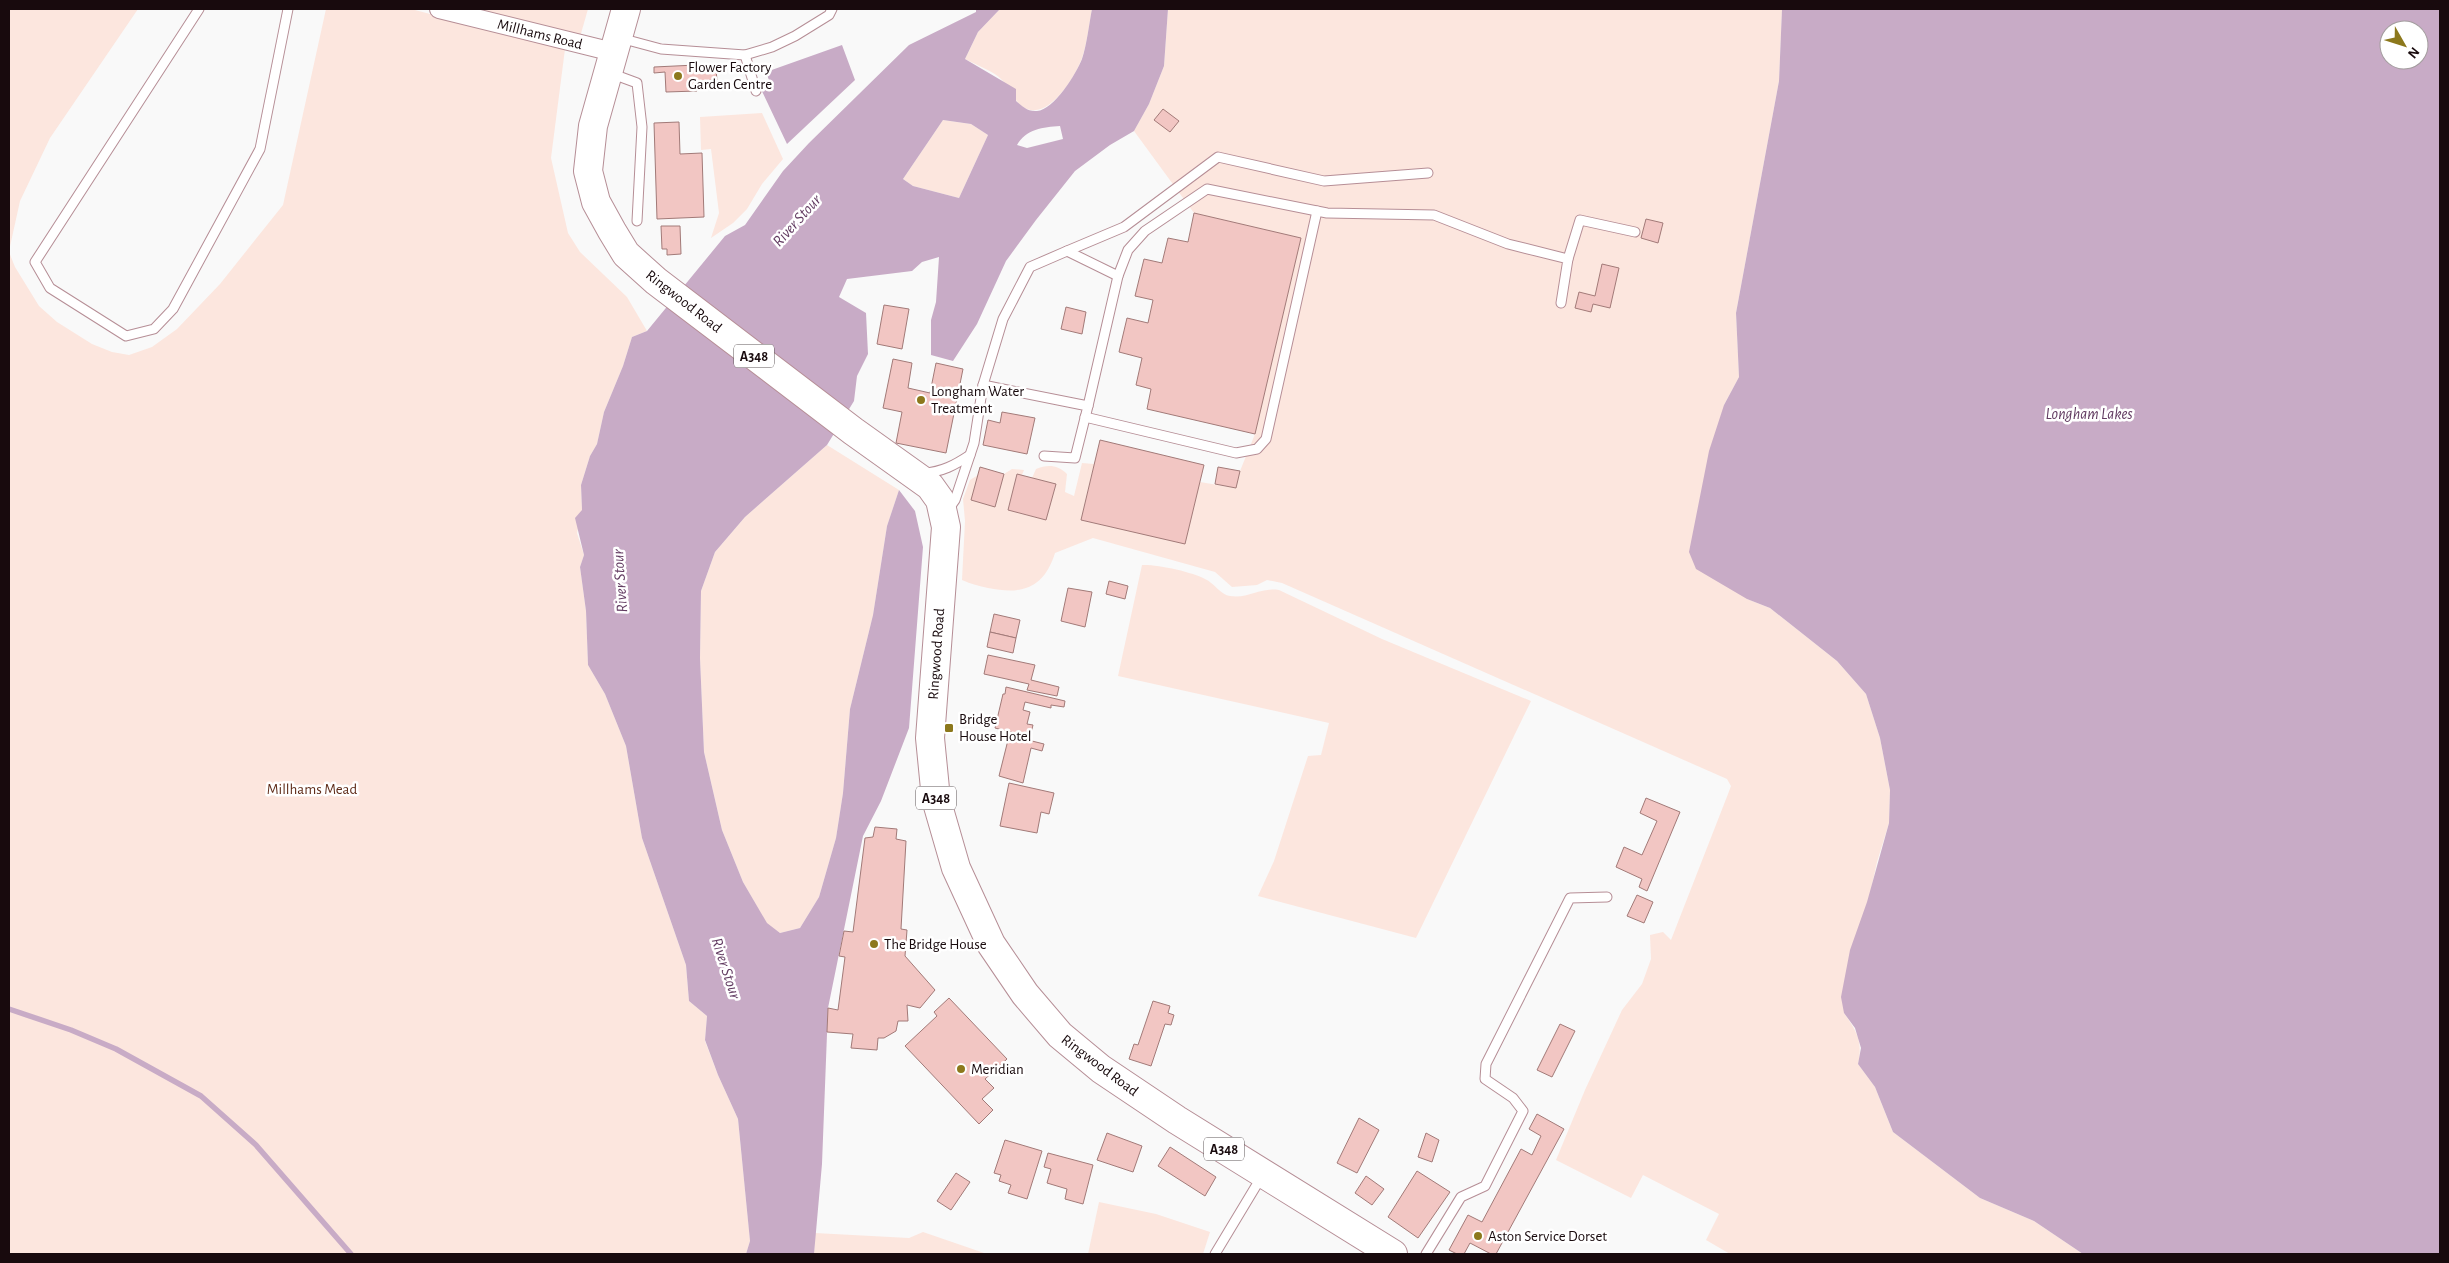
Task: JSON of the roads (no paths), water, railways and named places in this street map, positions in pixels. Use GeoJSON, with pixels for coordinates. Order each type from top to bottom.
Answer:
{"type":"FeatureCollection","features":[{"type":"Feature","properties":{"kind":"highway","name":"Ringwood Road"},"geometry":{"type":"LineString","coordinates":[[626,9],[612,53],[593,126],[588,171],[596,202],[626,254],[656,280],[853,431],[930,486],[940,500],[946,527],[930,738],[936,799],[956,868],[991,944],[1024,994],[1060,1035],[1101,1070],[1263,1174],[1393,1254]]}},
{"type":"Feature","properties":{"kind":"street","name":"Millhams Road"},"geometry":{"type":"LineString","coordinates":[[439,9],[612,53]]}},
{"type":"Feature","properties":{"kind":"lane"},"geometry":{"type":"LineString","coordinates":[[199,9],[35,262],[50,288],[126,336],[154,329],[174,309],[260,149],[288,9]]}},
{"type":"Feature","properties":{"kind":"lane"},"geometry":{"type":"LineString","coordinates":[[612,53],[661,50],[745,55],[772,47],[795,36],[829,15],[832,9]]}},
{"type":"Feature","properties":{"kind":"lane"},"geometry":{"type":"LineString","coordinates":[[612,53],[637,83],[642,127],[637,221]]}},
{"type":"Feature","properties":{"kind":"lane"},"geometry":{"type":"LineString","coordinates":[[745,55],[756,91]]}},
{"type":"Feature","properties":{"kind":"lane"},"geometry":{"type":"LineString","coordinates":[[943,516],[955,500],[974,443],[983,385],[1003,319],[1030,267],[1124,227],[1218,157],[1324,181],[1428,173]]}},
{"type":"Feature","properties":{"kind":"lane"},"geometry":{"type":"LineString","coordinates":[[1044,456],[1075,458],[1118,276],[1128,250],[1146,231],[1207,189],[1318,211],[1434,215],[1508,244],[1568,259]]}},
{"type":"Feature","properties":{"kind":"lane"},"geometry":{"type":"LineString","coordinates":[[1085,417],[1236,453],[1258,449],[1266,439],[1318,211]]}},
{"type":"Feature","properties":{"kind":"lane"},"geometry":{"type":"LineString","coordinates":[[1561,303],[1568,259],[1580,220],[1635,232]]}},
{"type":"Feature","properties":{"kind":"lane"},"geometry":{"type":"LineString","coordinates":[[1067,251],[1118,276]]}},
{"type":"Feature","properties":{"kind":"lane"},"geometry":{"type":"LineString","coordinates":[[983,385],[1088,406]]}},
{"type":"Feature","properties":{"kind":"lane"},"geometry":{"type":"LineString","coordinates":[[914,474],[936,473],[956,465],[970,455]]}},
{"type":"Feature","properties":{"kind":"lane"},"geometry":{"type":"LineString","coordinates":[[1426,1254],[1461,1197],[1485,1186],[1523,1111],[1513,1098],[1485,1079],[1486,1064],[1490,1055],[1570,898],[1607,897]]}},
{"type":"Feature","properties":{"kind":"lane"},"geometry":{"type":"LineString","coordinates":[[1214,1254],[1263,1174]]}},
{"type":"Feature","properties":{"kind":"water","name":"River Stour"},"geometry":{"type":"Polygon","coordinates":[[[976,9],[1000,9],[978,32],[965,59],[1016,89],[1016,101],[1031,111],[1044,109],[1050,105],[1064,90],[1075,73],[1084,53],[1092,9],[1168,9],[1164,66],[1149,104],[1134,131],[1110,145],[1075,171],[1006,261],[977,324],[953,361],[931,355],[931,320],[936,302],[939,257],[922,262],[912,271],[847,279],[839,297],[866,313],[868,354],[857,376],[854,401],[827,445],[745,517],[715,552],[701,591],[700,658],[704,752],[722,830],[743,882],[767,923],[780,933],[800,928],[819,897],[836,838],[843,793],[850,709],[873,615],[887,526],[899,490],[915,511],[923,547],[909,728],[881,801],[863,836],[828,1008],[822,1164],[814,1254],[746,1254],[750,1241],[738,1119],[705,1040],[707,1016],[689,1001],[686,965],[642,838],[626,746],[605,694],[588,665],[586,611],[580,567],[584,555],[575,518],[582,510],[581,485],[590,456],[597,444],[604,412],[623,366],[632,337],[647,331],[725,236],[745,225],[783,171],[909,45],[976,12],[976,9]],[[943,120],[903,179],[913,186],[959,198],[988,135],[971,124],[943,120]],[[1060,126],[1041,128],[1030,132],[1017,145],[1027,148],[1063,139],[1060,126]]]}},
{"type":"Feature","properties":{"kind":"water","name":"Longham Lakes"},"geometry":{"type":"Polygon","coordinates":[[[1782,9],[2440,9],[2440,1254],[2083,1254],[2034,1221],[1980,1198],[1893,1132],[1875,1087],[1858,1064],[1861,1048],[1855,1028],[1844,1013],[1841,997],[1850,950],[1867,902],[1889,823],[1890,790],[1880,738],[1866,694],[1837,661],[1770,608],[1747,599],[1696,569],[1689,552],[1709,451],[1724,405],[1739,377],[1736,313],[1779,81],[1782,9]]]}},
{"type":"Feature","properties":{"kind":"water"},"geometry":{"type":"Polygon","coordinates":[[[842,45],[855,80],[787,144],[760,87],[770,83],[766,72],[842,45]]]}},
{"type":"Feature","properties":{"kind":"waterway"},"geometry":{"type":"LineString","coordinates":[[9,1009],[71,1030],[116,1049],[201,1096],[256,1145],[351,1254]]}},
{"type":"Feature","properties":{"kind":"place","name":"Flower Factory Garden Centre"},"geometry":{"type":"Point","coordinates":[678,76]}},
{"type":"Feature","properties":{"kind":"place","name":"Longham Water Treatment"},"geometry":{"type":"Point","coordinates":[921,400]}},
{"type":"Feature","properties":{"kind":"place","name":"Bridge House Hotel"},"geometry":{"type":"Point","coordinates":[949,728]}},
{"type":"Feature","properties":{"kind":"place","name":"The Bridge House"},"geometry":{"type":"Point","coordinates":[874,944]}},
{"type":"Feature","properties":{"kind":"place","name":"Meridian"},"geometry":{"type":"Point","coordinates":[961,1069]}},
{"type":"Feature","properties":{"kind":"place","name":"Aston Service Dorset"},"geometry":{"type":"Point","coordinates":[1478,1236]}},
{"type":"Feature","properties":{"kind":"park label","name":"Millhams Mead"},"geometry":{"type":"Point","coordinates":[312,789]}}]}
